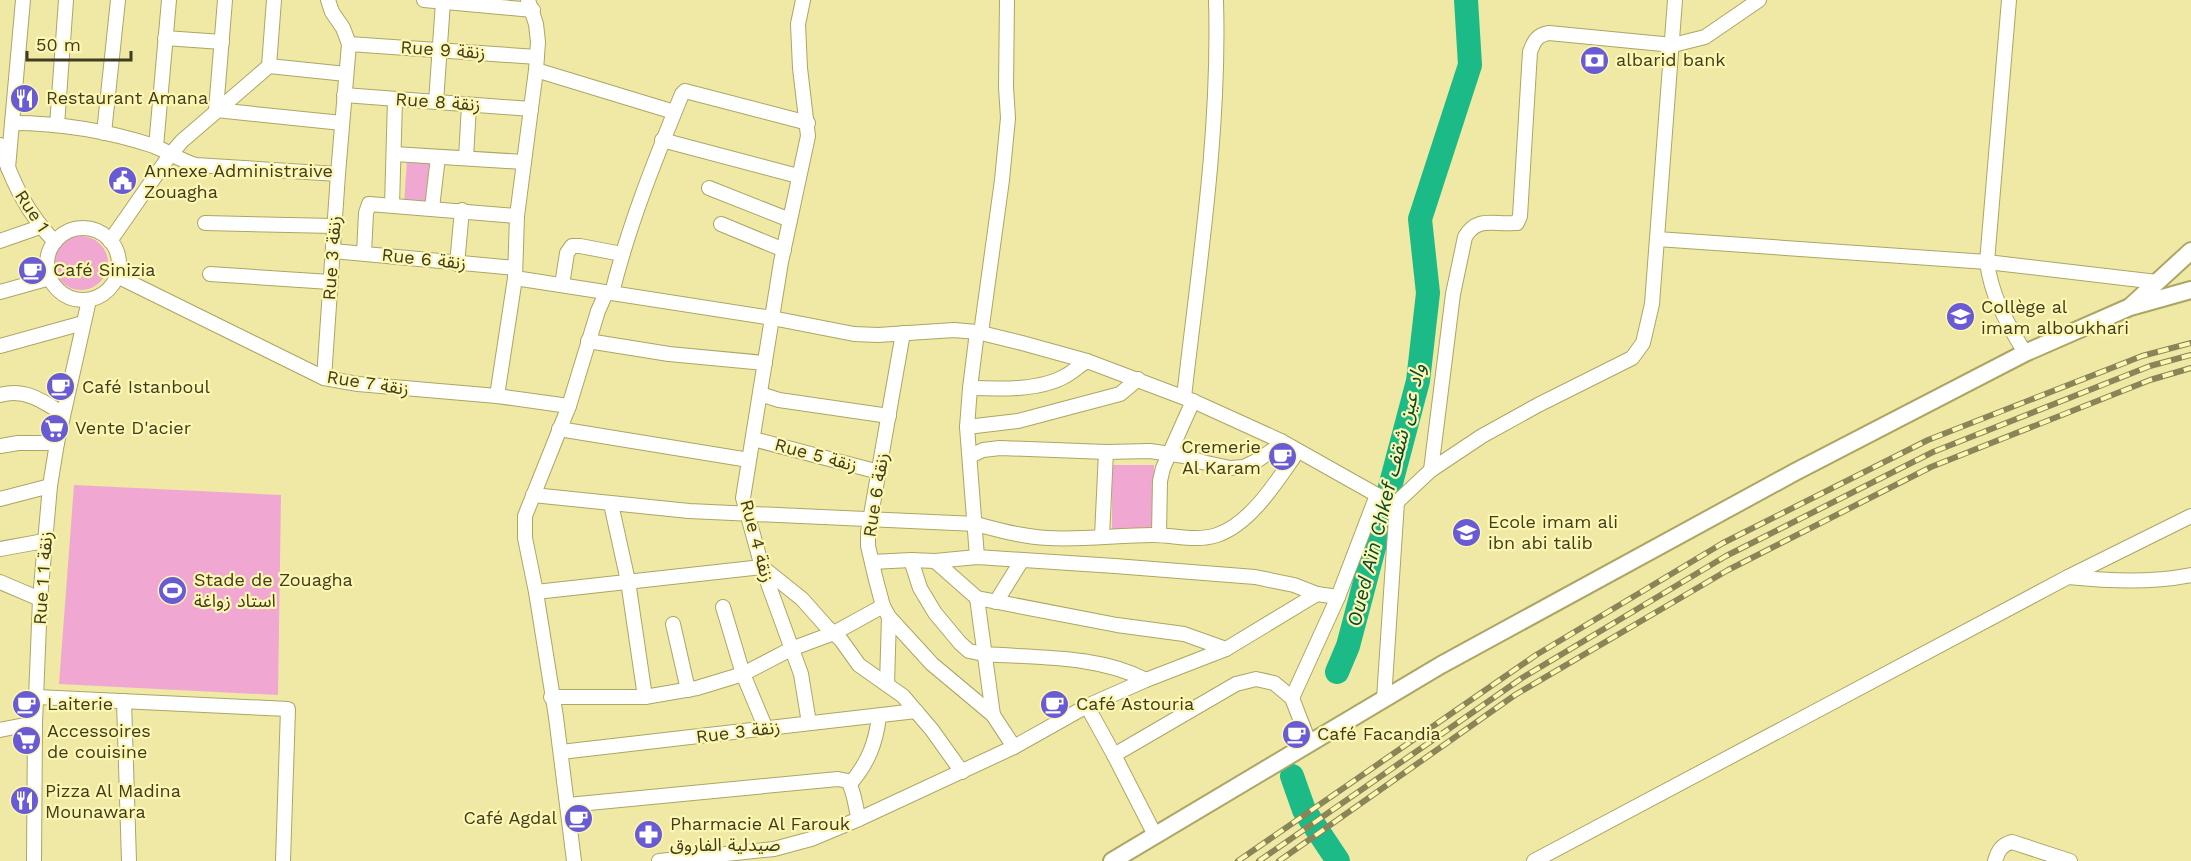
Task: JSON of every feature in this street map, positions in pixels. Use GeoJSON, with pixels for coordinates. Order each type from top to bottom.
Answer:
{"type":"FeatureCollection","features":[{"type":"Feature","properties":{"kind":"street"},"geometry":{"type":"LineString","coordinates":[[8,168],[23,0]]}},
{"type":"Feature","properties":{"kind":"street"},"geometry":{"type":"LineString","coordinates":[[57,125],[66,0]]}},
{"type":"Feature","properties":{"kind":"street"},"geometry":{"type":"LineString","coordinates":[[104,133],[118,0]]}},
{"type":"Feature","properties":{"kind":"street"},"geometry":{"type":"LineString","coordinates":[[156,147],[169,0]]}},
{"type":"Feature","properties":{"kind":"street"},"geometry":{"type":"LineString","coordinates":[[216,110],[225,0]]}},
{"type":"Feature","properties":{"kind":"street"},"geometry":{"type":"LineString","coordinates":[[269,66],[274,0]]}},
{"type":"Feature","properties":{"kind":"street"},"geometry":{"type":"LineString","coordinates":[[328,0],[349,44]]}},
{"type":"Feature","properties":{"kind":"street"},"geometry":{"type":"LineString","coordinates":[[424,0],[531,5],[538,42],[518,216],[515,273],[497,396]]}},
{"type":"Feature","properties":{"kind":"street","name":"Rue 4 زنقة"},"geometry":{"type":"LineString","coordinates":[[803,0],[798,24],[801,93],[808,123],[806,150],[798,176],[783,250],[743,498],[762,567],[801,674],[809,723]]}},
{"type":"Feature","properties":{"kind":"street"},"geometry":{"type":"LineString","coordinates":[[977,557],[968,427],[970,388],[1002,180],[1008,118],[1007,0]]}},
{"type":"Feature","properties":{"kind":"street"},"geometry":{"type":"LineString","coordinates":[[1159,535],[1160,481],[1188,399],[1214,125],[1218,50],[1216,0]]}},
{"type":"Feature","properties":{"kind":"street"},"geometry":{"type":"LineString","coordinates":[[1384,699],[1396,502],[1431,471],[1492,430],[1632,358],[1643,343],[1652,304],[1675,0]]}},
{"type":"Feature","properties":{"kind":"street"},"geometry":{"type":"LineString","coordinates":[[1431,471],[1453,294],[1465,237],[1477,224],[1515,224],[1520,216],[1524,125],[1530,52],[1533,44],[1540,35],[1549,33],[1673,45],[1705,37],[1759,0]]}},
{"type":"Feature","properties":{"kind":"street"},"geometry":{"type":"LineString","coordinates":[[2009,0],[1987,262],[1995,300],[2025,353]]}},
{"type":"Feature","properties":{"kind":"street"},"geometry":{"type":"LineString","coordinates":[[435,1],[440,50],[435,102]]}},
{"type":"Feature","properties":{"kind":"street"},"geometry":{"type":"LineString","coordinates":[[165,38],[222,42]]}},
{"type":"Feature","properties":{"kind":"street","name":"Rue 9 زنقة"},"geometry":{"type":"LineString","coordinates":[[349,44],[440,50],[537,63],[674,112]]}},
{"type":"Feature","properties":{"kind":"street","name":"Rue 3 زنقة"},"geometry":{"type":"LineString","coordinates":[[324,378],[349,44]]}},
{"type":"Feature","properties":{"kind":"street"},"geometry":{"type":"LineString","coordinates":[[110,241],[170,154],[195,128],[269,66],[346,74]]}},
{"type":"Feature","properties":{"kind":"street"},"geometry":{"type":"LineString","coordinates":[[574,861],[561,752],[536,592],[525,538],[525,516],[568,406],[588,341],[609,293],[662,140],[682,94],[688,91],[808,123]]}},
{"type":"Feature","properties":{"kind":"street","name":"Rue 8 زنقة"},"geometry":{"type":"LineString","coordinates":[[344,94],[395,100],[531,109]]}},
{"type":"Feature","properties":{"kind":"street"},"geometry":{"type":"LineString","coordinates":[[392,205],[395,100]]}},
{"type":"Feature","properties":{"kind":"street"},"geometry":{"type":"LineString","coordinates":[[466,158],[469,105]]}},
{"type":"Feature","properties":{"kind":"street"},"geometry":{"type":"LineString","coordinates":[[216,110],[342,123]]}},
{"type":"Feature","properties":{"kind":"street"},"geometry":{"type":"LineString","coordinates":[[12,123],[57,125],[104,133],[156,147],[196,165],[338,174]]}},
{"type":"Feature","properties":{"kind":"street"},"geometry":{"type":"LineString","coordinates":[[662,140],[798,176]]}},
{"type":"Feature","properties":{"kind":"street","name":"Rue 1"},"geometry":{"type":"LineString","coordinates":[[0,145],[8,168],[7,184],[23,201],[40,227],[55,242]]}},
{"type":"Feature","properties":{"kind":"street"},"geometry":{"type":"LineString","coordinates":[[394,154],[524,162]]}},
{"type":"Feature","properties":{"kind":"street"},"geometry":{"type":"LineString","coordinates":[[432,208],[438,157]]}},
{"type":"Feature","properties":{"kind":"street"},"geometry":{"type":"LineString","coordinates":[[709,188],[790,220]]}},
{"type":"Feature","properties":{"kind":"street"},"geometry":{"type":"LineString","coordinates":[[364,253],[367,206],[375,204],[518,216]]}},
{"type":"Feature","properties":{"kind":"street"},"geometry":{"type":"LineString","coordinates":[[458,264],[462,210]]}},
{"type":"Feature","properties":{"kind":"street"},"geometry":{"type":"LineString","coordinates":[[204,223],[334,226]]}},
{"type":"Feature","properties":{"kind":"street"},"geometry":{"type":"LineString","coordinates":[[721,224],[783,250]]}},
{"type":"Feature","properties":{"kind":"street"},"geometry":{"type":"LineString","coordinates":[[0,241],[40,227]]}},
{"type":"Feature","properties":{"kind":"street"},"geometry":{"type":"LineString","coordinates":[[81,228],[97,231],[110,241],[118,258],[117,276],[105,292],[89,300],[75,299],[56,288],[50,278],[47,258],[55,242],[69,231],[81,228]]}},
{"type":"Feature","properties":{"kind":"street"},"geometry":{"type":"LineString","coordinates":[[1657,239],[1987,262],[2157,282]]}},
{"type":"Feature","properties":{"kind":"street"},"geometry":{"type":"LineString","coordinates":[[562,285],[567,253],[572,246],[622,254]]}},
{"type":"Feature","properties":{"kind":"street","name":"Rue 6 زنقة"},"geometry":{"type":"LineString","coordinates":[[333,251],[458,264],[515,273],[562,285],[772,318],[854,334],[954,330],[979,333],[1087,361],[1188,399],[1281,441],[1378,495],[1396,502]]}},
{"type":"Feature","properties":{"kind":"street"},"geometry":{"type":"LineString","coordinates":[[2130,307],[2191,251]]}},
{"type":"Feature","properties":{"kind":"street"},"geometry":{"type":"LineString","coordinates":[[210,274],[330,282]]}},
{"type":"Feature","properties":{"kind":"street","name":"Rue 7 زنقة"},"geometry":{"type":"LineString","coordinates":[[117,276],[324,378],[357,384],[497,396],[568,406]]}},
{"type":"Feature","properties":{"kind":"street"},"geometry":{"type":"LineString","coordinates":[[0,292],[50,278]]}},
{"type":"Feature","properties":{"kind":"street"},"geometry":{"type":"LineString","coordinates":[[1112,861],[1309,742],[1670,538],[2025,353],[2130,307],[2191,290]]}},
{"type":"Feature","properties":{"kind":"street","name":"Rue 1 زنقة 1"},"geometry":{"type":"LineString","coordinates":[[34,861],[35,723],[44,541],[57,443],[89,300]]}},
{"type":"Feature","properties":{"kind":"street"},"geometry":{"type":"LineString","coordinates":[[0,346],[83,323]]}},
{"type":"Feature","properties":{"kind":"street","name":"Rue 6 زنقة"},"geometry":{"type":"LineString","coordinates":[[903,333],[868,532],[872,562],[886,612],[932,663],[993,715],[1014,747]]}},
{"type":"Feature","properties":{"kind":"street"},"geometry":{"type":"LineString","coordinates":[[588,341],[669,354],[765,363]]}},
{"type":"Feature","properties":{"kind":"street"},"geometry":{"type":"LineString","coordinates":[[970,388],[1002,389],[1036,386],[1066,376],[1087,361]]}},
{"type":"Feature","properties":{"kind":"street"},"geometry":{"type":"LineString","coordinates":[[968,427],[1018,421],[1120,394],[1138,379]]}},
{"type":"Feature","properties":{"kind":"street"},"geometry":{"type":"LineString","coordinates":[[0,395],[15,392],[31,395],[63,414]]}},
{"type":"Feature","properties":{"kind":"street"},"geometry":{"type":"LineString","coordinates":[[760,394],[779,400],[889,416]]}},
{"type":"Feature","properties":{"kind":"street"},"geometry":{"type":"LineString","coordinates":[[559,429],[749,460]]}},
{"type":"Feature","properties":{"kind":"street","name":"Rue 5 زنقة"},"geometry":{"type":"LineString","coordinates":[[753,439],[879,472]]}},
{"type":"Feature","properties":{"kind":"street"},"geometry":{"type":"LineString","coordinates":[[970,456],[983,450],[1000,448],[1106,452],[1150,451],[1171,453],[1230,468],[1244,467],[1274,449],[1281,441]]}},
{"type":"Feature","properties":{"kind":"street"},"geometry":{"type":"LineString","coordinates":[[0,446],[18,443],[57,443]]}},
{"type":"Feature","properties":{"kind":"street"},"geometry":{"type":"LineString","coordinates":[[533,495],[689,511],[976,524],[1020,535],[1045,538],[1159,535],[1197,538],[1217,535],[1250,512],[1272,489],[1298,451]]}},
{"type":"Feature","properties":{"kind":"street"},"geometry":{"type":"LineString","coordinates":[[1102,536],[1106,452]]}},
{"type":"Feature","properties":{"kind":"street"},"geometry":{"type":"LineString","coordinates":[[0,499],[50,486]]}},
{"type":"Feature","properties":{"kind":"street"},"geometry":{"type":"LineString","coordinates":[[1292,698],[1338,597],[1378,495]]}},
{"type":"Feature","properties":{"kind":"street"},"geometry":{"type":"LineString","coordinates":[[612,504],[628,581],[645,697]]}},
{"type":"Feature","properties":{"kind":"street"},"geometry":{"type":"LineString","coordinates":[[1534,861],[2068,577],[2191,516]]}},
{"type":"Feature","properties":{"kind":"street"},"geometry":{"type":"LineString","coordinates":[[0,549],[44,541]]}},
{"type":"Feature","properties":{"kind":"street"},"geometry":{"type":"LineString","coordinates":[[872,562],[935,561],[977,557],[1116,566],[1254,577],[1294,585],[1317,594],[1338,597]]}},
{"type":"Feature","properties":{"kind":"street"},"geometry":{"type":"LineString","coordinates":[[911,560],[920,588],[935,613],[969,651],[1097,663],[1120,668],[1146,680]]}},
{"type":"Feature","properties":{"kind":"street"},"geometry":{"type":"LineString","coordinates":[[996,602],[1022,560]]}},
{"type":"Feature","properties":{"kind":"street"},"geometry":{"type":"LineString","coordinates":[[935,561],[977,598],[1117,625],[1184,634],[1226,649]]}},
{"type":"Feature","properties":{"kind":"street"},"geometry":{"type":"LineString","coordinates":[[536,592],[762,567],[802,599],[834,633],[859,665],[903,696],[962,771]]}},
{"type":"Feature","properties":{"kind":"street"},"geometry":{"type":"LineString","coordinates":[[2068,577],[2136,581],[2162,580],[2191,574]]}},
{"type":"Feature","properties":{"kind":"street"},"geometry":{"type":"LineString","coordinates":[[0,582],[40,599]]}},
{"type":"Feature","properties":{"kind":"street"},"geometry":{"type":"LineString","coordinates":[[659,861],[774,849],[812,839],[1014,747],[1087,706],[1226,649],[1317,594]]}},
{"type":"Feature","properties":{"kind":"street"},"geometry":{"type":"LineString","coordinates":[[977,598],[993,715]]}},
{"type":"Feature","properties":{"kind":"street"},"geometry":{"type":"LineString","coordinates":[[723,607],[743,674],[766,729]]}},
{"type":"Feature","properties":{"kind":"street"},"geometry":{"type":"LineString","coordinates":[[551,697],[645,697],[688,690],[743,674],[791,649],[886,612],[887,684]]}},
{"type":"Feature","properties":{"kind":"street"},"geometry":{"type":"LineString","coordinates":[[673,624],[688,690]]}},
{"type":"Feature","properties":{"kind":"street"},"geometry":{"type":"LineString","coordinates":[[1114,755],[1236,684],[1256,679],[1274,683],[1292,698],[1309,742]]}},
{"type":"Feature","properties":{"kind":"street"},"geometry":{"type":"LineString","coordinates":[[36,697],[288,709],[283,861]]}},
{"type":"Feature","properties":{"kind":"street"},"geometry":{"type":"LineString","coordinates":[[124,701],[129,861]]}},
{"type":"Feature","properties":{"kind":"street"},"geometry":{"type":"LineString","coordinates":[[1087,706],[1155,835]]}},
{"type":"Feature","properties":{"kind":"street","name":"Rue 3 زنقة"},"geometry":{"type":"LineString","coordinates":[[561,752],[916,711]]}},
{"type":"Feature","properties":{"kind":"street"},"geometry":{"type":"LineString","coordinates":[[850,784],[862,770],[873,749],[879,716]]}},
{"type":"Feature","properties":{"kind":"street"},"geometry":{"type":"LineString","coordinates":[[0,730],[35,723]]}},
{"type":"Feature","properties":{"kind":"street"},"geometry":{"type":"LineString","coordinates":[[568,805],[838,779],[848,781],[850,784],[859,819]]}},
{"type":"Feature","properties":{"kind":"street"},"geometry":{"type":"LineString","coordinates":[[1995,861],[1998,851],[2004,844],[2012,842],[2070,861]]}},
{"type":"Feature","properties":{"kind":"shaded area"},"geometry":{"type":"Polygon","coordinates":[[[407,160],[442,163],[439,206],[404,203],[407,160]]]}},
{"type":"Feature","properties":{"kind":"shaded area"},"geometry":{"type":"Polygon","coordinates":[[[81,236],[91,238],[100,244],[106,253],[108,263],[106,273],[100,282],[91,288],[81,290],[71,288],[62,282],[56,273],[54,263],[56,253],[62,244],[71,238],[81,236]]]}},
{"type":"Feature","properties":{"kind":"shaded area"},"geometry":{"type":"Polygon","coordinates":[[[1112,465],[1154,465],[1154,530],[1112,530],[1112,465]]]}},
{"type":"Feature","properties":{"kind":"shaded area","name":"Stade de Zouagha استاد زواغة"},"geometry":{"type":"Polygon","coordinates":[[[74,485],[281,495],[278,695],[59,684],[74,485]]]}},
{"type":"Feature","properties":{"kind":"waterway","name":"Oued Aïn Chkef واد عين شقف"},"geometry":{"type":"LineString","coordinates":[[1337,672],[1348,646],[1418,381],[1428,293],[1420,219],[1470,65],[1466,0]]}},
{"type":"Feature","properties":{"kind":"waterway","name":"Oued Aïn Chkef واد عين شقف"},"geometry":{"type":"LineString","coordinates":[[1292,776],[1304,810],[1338,861]]}},
{"type":"Feature","properties":{"kind":"railway"},"geometry":{"type":"LineString","coordinates":[[1238,861],[1536,655],[1723,543],[1928,440],[2142,356],[2191,343]]}},
{"type":"Feature","properties":{"kind":"railway"},"geometry":{"type":"LineString","coordinates":[[1259,861],[1522,678],[1726,556],[1933,452],[2150,366],[2191,355]]}},
{"type":"Feature","properties":{"kind":"railway"},"geometry":{"type":"LineString","coordinates":[[1279,861],[1515,695],[1728,570],[1931,467],[2150,380],[2191,368]]}},
{"type":"Feature","properties":{"kind":"place","name":"albarid bank"},"geometry":{"type":"Point","coordinates":[1595,60]}},
{"type":"Feature","properties":{"kind":"place","name":"Restaurant Amana"},"geometry":{"type":"Point","coordinates":[25,98]}},
{"type":"Feature","properties":{"kind":"place","name":"Annexe Administraive Zouagha"},"geometry":{"type":"Point","coordinates":[123,181]}},
{"type":"Feature","properties":{"kind":"place","name":"Café Sinizia"},"geometry":{"type":"Point","coordinates":[32,270]}},
{"type":"Feature","properties":{"kind":"place","name":"Collège al imam alboukhari"},"geometry":{"type":"Point","coordinates":[1960,317]}},
{"type":"Feature","properties":{"kind":"place","name":"Café Istanboul"},"geometry":{"type":"Point","coordinates":[61,387]}},
{"type":"Feature","properties":{"kind":"place","name":"Vente D'acier"},"geometry":{"type":"Point","coordinates":[54,428]}},
{"type":"Feature","properties":{"kind":"place","name":"Cremerie Al Karam"},"geometry":{"type":"Point","coordinates":[1282,457]}},
{"type":"Feature","properties":{"kind":"place","name":"Ecole imam ali ibn abi talib"},"geometry":{"type":"Point","coordinates":[1467,532]}},
{"type":"Feature","properties":{"kind":"place","name":"Stade de Zouagha استاد زواغة"},"geometry":{"type":"Point","coordinates":[173,590]}},
{"type":"Feature","properties":{"kind":"place","name":"Laiterie"},"geometry":{"type":"Point","coordinates":[26,704]}},
{"type":"Feature","properties":{"kind":"place","name":"Café Astouria"},"geometry":{"type":"Point","coordinates":[1055,704]}},
{"type":"Feature","properties":{"kind":"place","name":"Café Facandia"},"geometry":{"type":"Point","coordinates":[1296,734]}},
{"type":"Feature","properties":{"kind":"place","name":"Accessoires de couisine"},"geometry":{"type":"Point","coordinates":[26,741]}},
{"type":"Feature","properties":{"kind":"place","name":"Pizza Al Madina Mounawara"},"geometry":{"type":"Point","coordinates":[24,801]}},
{"type":"Feature","properties":{"kind":"place","name":"Café Agdal"},"geometry":{"type":"Point","coordinates":[578,818]}},
{"type":"Feature","properties":{"kind":"place","name":"Pharmacie Al Farouk صيدلية الفاروق"},"geometry":{"type":"Point","coordinates":[649,834]}}]}
